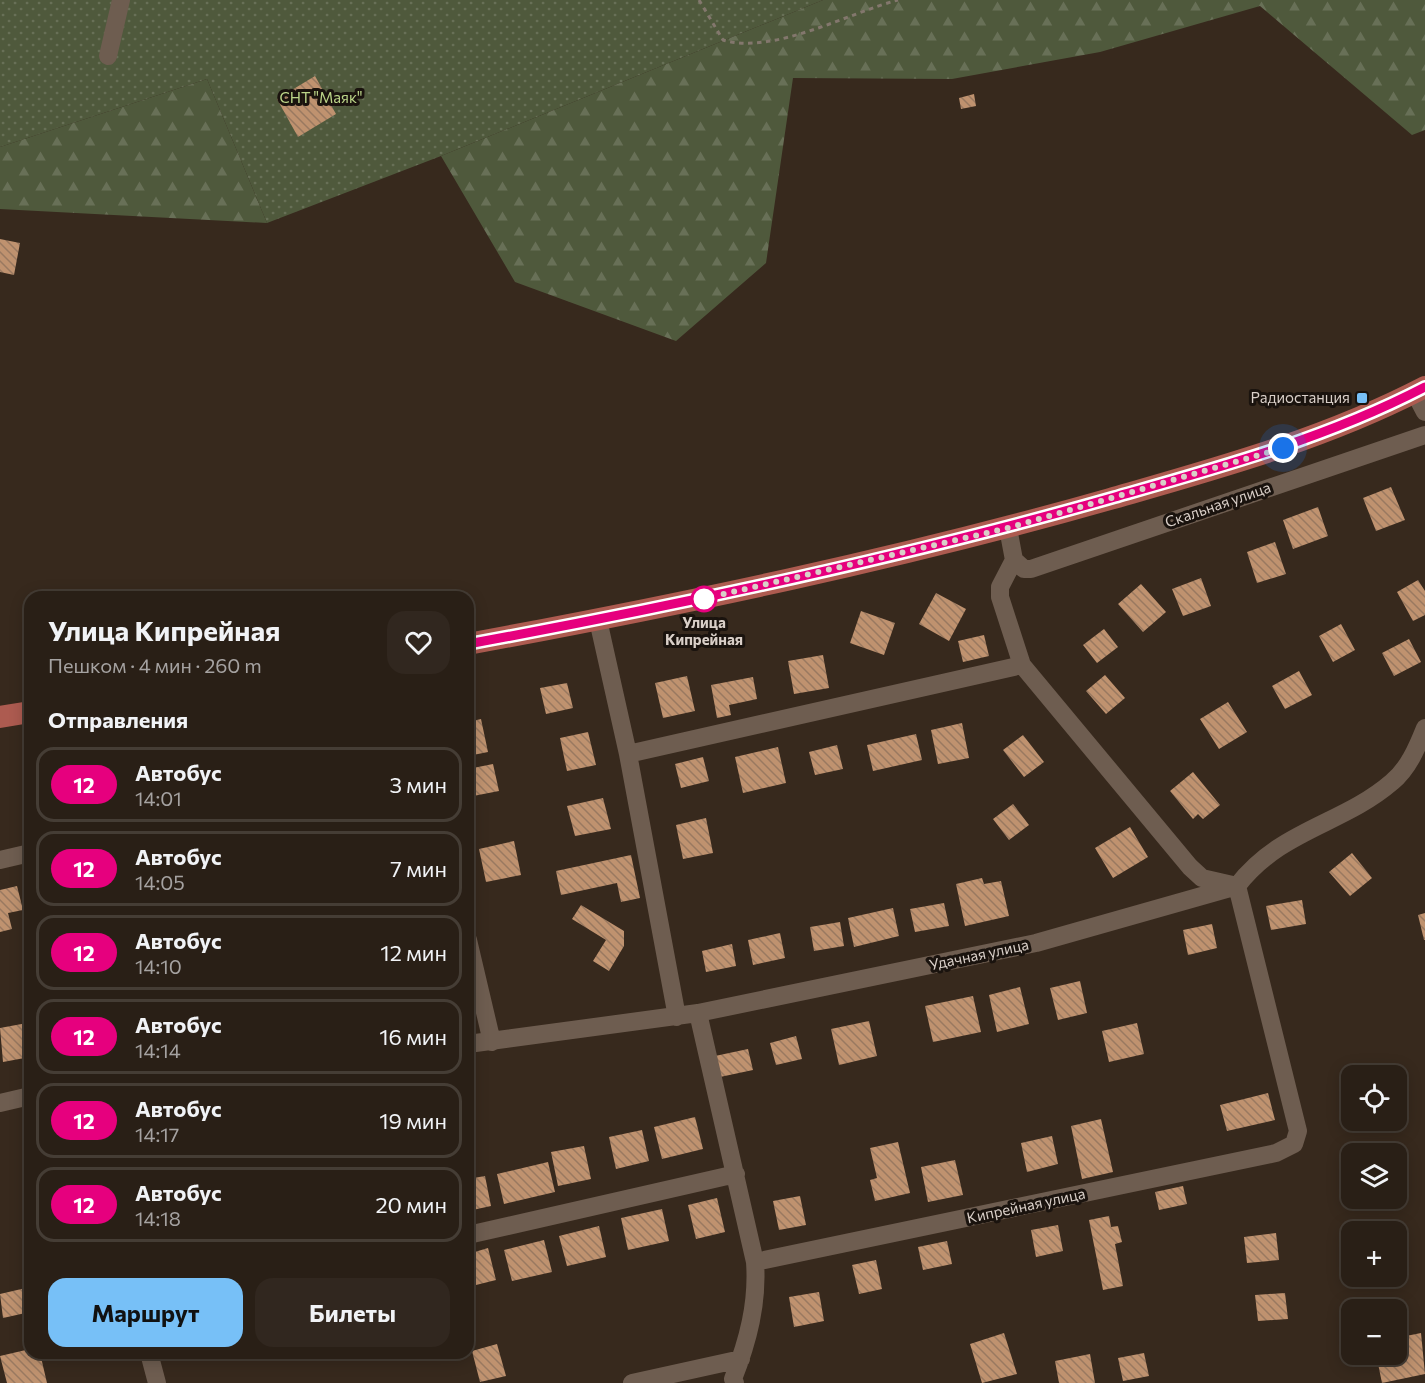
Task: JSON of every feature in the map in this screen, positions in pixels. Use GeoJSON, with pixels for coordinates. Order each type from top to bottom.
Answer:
{"type":"FeatureCollection","features":[{"type":"Feature","properties":{"kind":"main road"},"geometry":{"type":"LineString","coordinates":[[474,643],[724,595],[1008,528],[1302,442],[1422,397]]}},
{"type":"Feature","properties":{"kind":"main road"},"geometry":{"type":"LineString","coordinates":[[0,717],[24,713]]}},
{"type":"Feature","properties":{"kind":"street"},"geometry":{"type":"LineString","coordinates":[[108,56],[121,0]]}},
{"type":"Feature","properties":{"kind":"street","name":"Скальная улица"},"geometry":{"type":"LineString","coordinates":[[1014,560],[1024,569],[1031,569],[1425,435]]}},
{"type":"Feature","properties":{"kind":"street"},"geometry":{"type":"LineString","coordinates":[[1008,528],[1014,560],[1000,587],[1000,597],[1022,665],[1190,867],[1202,878],[1237,886],[1250,869],[1281,844],[1369,798],[1393,782],[1410,761],[1425,728]]}},
{"type":"Feature","properties":{"kind":"street"},"geometry":{"type":"LineString","coordinates":[[598,620],[628,754],[677,1017]]}},
{"type":"Feature","properties":{"kind":"street"},"geometry":{"type":"LineString","coordinates":[[628,754],[1022,665]]}},
{"type":"Feature","properties":{"kind":"street"},"geometry":{"type":"LineString","coordinates":[[0,860],[24,855]]}},
{"type":"Feature","properties":{"kind":"street","name":"Удачная улица"},"geometry":{"type":"LineString","coordinates":[[474,1044],[698,1013],[1036,943],[1237,886]]}},
{"type":"Feature","properties":{"kind":"street","name":"Кипрейная улица"},"geometry":{"type":"LineString","coordinates":[[755,1262],[1276,1153],[1294,1144],[1298,1131],[1237,886]]}},
{"type":"Feature","properties":{"kind":"street"},"geometry":{"type":"LineString","coordinates":[[474,966],[492,1042]]}},
{"type":"Feature","properties":{"kind":"street"},"geometry":{"type":"LineString","coordinates":[[698,1013],[755,1262],[756,1282],[751,1327],[733,1379],[735,1383]]}},
{"type":"Feature","properties":{"kind":"street"},"geometry":{"type":"LineString","coordinates":[[0,1103],[24,1097]]}},
{"type":"Feature","properties":{"kind":"street"},"geometry":{"type":"LineString","coordinates":[[474,1234],[736,1174]]}},
{"type":"Feature","properties":{"kind":"street"},"geometry":{"type":"LineString","coordinates":[[151,1359],[157,1383]]}},
{"type":"Feature","properties":{"kind":"street"},"geometry":{"type":"LineString","coordinates":[[632,1383],[741,1359]]}},
{"type":"Feature","properties":{"kind":"path"},"geometry":{"type":"LineString","coordinates":[[699,0],[723,40],[740,45],[787,37],[898,0]]}},
{"type":"Feature","properties":{"kind":"green space","name":"СНТ \"Маяк\""},"geometry":{"type":"Polygon","coordinates":[[[0,0],[823,0],[441,156],[267,223],[207,79],[0,147],[0,0]]]}},
{"type":"Feature","properties":{"kind":"green space"},"geometry":{"type":"Polygon","coordinates":[[[823,0],[1425,0],[1425,130],[1412,135],[1260,6],[1100,52],[952,79],[793,78],[766,263],[676,341],[515,282],[441,156],[823,0]]]}},
{"type":"Feature","properties":{"kind":"green space"},"geometry":{"type":"Polygon","coordinates":[[[207,79],[267,223],[0,209],[0,147],[207,79]]]}},
{"type":"Feature","properties":{"kind":"building"},"geometry":{"type":"Polygon","coordinates":[[[315,76],[336,114],[298,137],[277,99],[315,76]]]}},
{"type":"Feature","properties":{"kind":"building"},"geometry":{"type":"Polygon","coordinates":[[[974,94],[976,106],[961,109],[959,98],[974,94]]]}},
{"type":"Feature","properties":{"kind":"building"},"geometry":{"type":"Polygon","coordinates":[[[0,239],[20,243],[14,275],[0,272],[0,239]]]}},
{"type":"Feature","properties":{"kind":"building"},"geometry":{"type":"Polygon","coordinates":[[[1391,487],[1405,520],[1376,531],[1363,498],[1391,487]]]}},
{"type":"Feature","properties":{"kind":"building"},"geometry":{"type":"Polygon","coordinates":[[[1318,507],[1328,536],[1293,549],[1283,520],[1318,507]]]}},
{"type":"Feature","properties":{"kind":"building"},"geometry":{"type":"Polygon","coordinates":[[[1275,542],[1286,574],[1257,583],[1247,552],[1275,542]]]}},
{"type":"Feature","properties":{"kind":"building"},"geometry":{"type":"Polygon","coordinates":[[[1201,578],[1211,606],[1183,616],[1172,589],[1201,578]]]}},
{"type":"Feature","properties":{"kind":"building"},"geometry":{"type":"Polygon","coordinates":[[[1418,580],[1425,591],[1425,615],[1413,621],[1397,592],[1418,580]]]}},
{"type":"Feature","properties":{"kind":"building"},"geometry":{"type":"Polygon","coordinates":[[[1141,584],[1166,612],[1143,632],[1118,604],[1141,584]]]}},
{"type":"Feature","properties":{"kind":"building"},"geometry":{"type":"Polygon","coordinates":[[[936,593],[966,609],[949,641],[919,624],[936,593]]]}},
{"type":"Feature","properties":{"kind":"building"},"geometry":{"type":"Polygon","coordinates":[[[861,611],[895,623],[884,655],[850,643],[861,611]]]}},
{"type":"Feature","properties":{"kind":"building"},"geometry":{"type":"Polygon","coordinates":[[[1341,624],[1355,650],[1333,662],[1319,636],[1341,624]]]}},
{"type":"Feature","properties":{"kind":"building"},"geometry":{"type":"Polygon","coordinates":[[[1104,629],[1118,647],[1097,663],[1083,645],[1104,629]]]}},
{"type":"Feature","properties":{"kind":"building"},"geometry":{"type":"Polygon","coordinates":[[[984,635],[989,656],[963,662],[958,641],[984,635]]]}},
{"type":"Feature","properties":{"kind":"building"},"geometry":{"type":"Polygon","coordinates":[[[1409,639],[1421,662],[1394,676],[1382,653],[1409,639]]]}},
{"type":"Feature","properties":{"kind":"building"},"geometry":{"type":"Polygon","coordinates":[[[823,655],[829,688],[794,694],[788,661],[823,655]]]}},
{"type":"Feature","properties":{"kind":"building"},"geometry":{"type":"Polygon","coordinates":[[[1299,671],[1312,695],[1285,709],[1272,686],[1299,671]]]}},
{"type":"Feature","properties":{"kind":"building"},"geometry":{"type":"Polygon","coordinates":[[[1105,675],[1125,698],[1106,714],[1086,691],[1105,675]]]}},
{"type":"Feature","properties":{"kind":"building"},"geometry":{"type":"Polygon","coordinates":[[[687,676],[695,711],[663,718],[655,683],[687,676]]]}},
{"type":"Feature","properties":{"kind":"building"},"geometry":{"type":"Polygon","coordinates":[[[753,677],[757,699],[729,705],[731,715],[717,718],[711,685],[753,677]]]}},
{"type":"Feature","properties":{"kind":"building"},"geometry":{"type":"Polygon","coordinates":[[[567,683],[573,708],[546,714],[540,688],[567,683]]]}},
{"type":"Feature","properties":{"kind":"building"},"geometry":{"type":"Polygon","coordinates":[[[1228,702],[1247,732],[1219,749],[1200,719],[1228,702]]]}},
{"type":"Feature","properties":{"kind":"building"},"geometry":{"type":"Polygon","coordinates":[[[481,719],[488,752],[474,755],[474,721],[481,719]]]}},
{"type":"Feature","properties":{"kind":"building"},"geometry":{"type":"Polygon","coordinates":[[[962,723],[969,758],[938,764],[931,730],[962,723]]]}},
{"type":"Feature","properties":{"kind":"building"},"geometry":{"type":"Polygon","coordinates":[[[588,732],[596,765],[567,771],[560,738],[588,732]]]}},
{"type":"Feature","properties":{"kind":"building"},"geometry":{"type":"Polygon","coordinates":[[[916,734],[922,760],[873,771],[867,745],[916,734]]]}},
{"type":"Feature","properties":{"kind":"building"},"geometry":{"type":"Polygon","coordinates":[[[1023,735],[1044,762],[1024,777],[1003,750],[1023,735]]]}},
{"type":"Feature","properties":{"kind":"building"},"geometry":{"type":"Polygon","coordinates":[[[837,745],[843,769],[815,775],[809,752],[837,745]]]}},
{"type":"Feature","properties":{"kind":"building"},"geometry":{"type":"Polygon","coordinates":[[[778,747],[786,783],[743,793],[735,757],[778,747]]]}},
{"type":"Feature","properties":{"kind":"building"},"geometry":{"type":"Polygon","coordinates":[[[703,757],[709,781],[681,788],[675,764],[703,757]]]}},
{"type":"Feature","properties":{"kind":"building"},"geometry":{"type":"Polygon","coordinates":[[[493,764],[499,791],[474,796],[474,768],[493,764]]]}},
{"type":"Feature","properties":{"kind":"building"},"geometry":{"type":"Polygon","coordinates":[[[1193,772],[1220,805],[1203,819],[1198,814],[1193,819],[1170,791],[1193,772]]]}},
{"type":"Feature","properties":{"kind":"building"},"geometry":{"type":"Polygon","coordinates":[[[603,798],[611,829],[575,836],[567,806],[603,798]]]}},
{"type":"Feature","properties":{"kind":"building"},"geometry":{"type":"Polygon","coordinates":[[[1013,804],[1029,825],[1009,840],[993,819],[1013,804]]]}},
{"type":"Feature","properties":{"kind":"building"},"geometry":{"type":"Polygon","coordinates":[[[706,818],[713,853],[683,859],[676,825],[706,818]]]}},
{"type":"Feature","properties":{"kind":"building"},"geometry":{"type":"Polygon","coordinates":[[[1130,827],[1148,857],[1113,878],[1095,848],[1130,827]]]}},
{"type":"Feature","properties":{"kind":"building"},"geometry":{"type":"Polygon","coordinates":[[[514,841],[521,875],[486,882],[479,849],[514,841]]]}},
{"type":"Feature","properties":{"kind":"building"},"geometry":{"type":"Polygon","coordinates":[[[1352,853],[1372,878],[1350,896],[1329,872],[1352,853]]]}},
{"type":"Feature","properties":{"kind":"building"},"geometry":{"type":"Polygon","coordinates":[[[631,855],[640,898],[621,902],[617,883],[561,895],[556,871],[631,855]]]}},
{"type":"Feature","properties":{"kind":"building"},"geometry":{"type":"Polygon","coordinates":[[[982,878],[984,884],[1001,881],[1009,916],[965,926],[956,884],[982,878]]]}},
{"type":"Feature","properties":{"kind":"building"},"geometry":{"type":"Polygon","coordinates":[[[17,886],[23,910],[8,913],[12,929],[0,932],[0,890],[17,886]]]}},
{"type":"Feature","properties":{"kind":"building"},"geometry":{"type":"Polygon","coordinates":[[[1302,900],[1306,924],[1271,930],[1266,906],[1302,900]]]}},
{"type":"Feature","properties":{"kind":"building"},"geometry":{"type":"Polygon","coordinates":[[[944,903],[949,926],[915,932],[910,909],[944,903]]]}},
{"type":"Feature","properties":{"kind":"building"},"geometry":{"type":"Polygon","coordinates":[[[581,905],[624,931],[624,946],[609,971],[593,961],[606,940],[572,919],[581,905]]]}},
{"type":"Feature","properties":{"kind":"building"},"geometry":{"type":"Polygon","coordinates":[[[893,908],[899,936],[854,947],[848,918],[893,908]]]}},
{"type":"Feature","properties":{"kind":"building"},"geometry":{"type":"Polygon","coordinates":[[[1425,913],[1425,940],[1424,940],[1418,915],[1425,913]]]}},
{"type":"Feature","properties":{"kind":"building"},"geometry":{"type":"Polygon","coordinates":[[[840,922],[844,946],[814,951],[810,927],[840,922]]]}},
{"type":"Feature","properties":{"kind":"building"},"geometry":{"type":"Polygon","coordinates":[[[1212,924],[1217,948],[1188,955],[1183,930],[1212,924]]]}},
{"type":"Feature","properties":{"kind":"building"},"geometry":{"type":"Polygon","coordinates":[[[780,933],[785,958],[753,965],[748,940],[780,933]]]}},
{"type":"Feature","properties":{"kind":"building"},"geometry":{"type":"Polygon","coordinates":[[[732,944],[736,966],[706,972],[702,951],[732,944]]]}},
{"type":"Feature","properties":{"kind":"building"},"geometry":{"type":"Polygon","coordinates":[[[1080,981],[1087,1013],[1058,1020],[1050,988],[1080,981]]]}},
{"type":"Feature","properties":{"kind":"building"},"geometry":{"type":"Polygon","coordinates":[[[1020,987],[1029,1024],[997,1032],[989,995],[1020,987]]]}},
{"type":"Feature","properties":{"kind":"building"},"geometry":{"type":"Polygon","coordinates":[[[973,996],[981,1032],[933,1042],[925,1006],[973,996]]]}},
{"type":"Feature","properties":{"kind":"building"},"geometry":{"type":"Polygon","coordinates":[[[869,1021],[877,1056],[839,1065],[831,1029],[869,1021]]]}},
{"type":"Feature","properties":{"kind":"building"},"geometry":{"type":"Polygon","coordinates":[[[1137,1023],[1144,1054],[1109,1062],[1102,1031],[1137,1023]]]}},
{"type":"Feature","properties":{"kind":"building"},"geometry":{"type":"Polygon","coordinates":[[[24,1024],[24,1058],[3,1062],[0,1028],[24,1024]]]}},
{"type":"Feature","properties":{"kind":"building"},"geometry":{"type":"Polygon","coordinates":[[[796,1036],[802,1059],[776,1065],[770,1043],[796,1036]]]}},
{"type":"Feature","properties":{"kind":"building"},"geometry":{"type":"Polygon","coordinates":[[[748,1049],[753,1070],[720,1077],[715,1056],[748,1049]]]}},
{"type":"Feature","properties":{"kind":"building"},"geometry":{"type":"Polygon","coordinates":[[[1268,1093],[1275,1120],[1227,1131],[1220,1105],[1268,1093]]]}},
{"type":"Feature","properties":{"kind":"building"},"geometry":{"type":"Polygon","coordinates":[[[695,1117],[703,1149],[662,1159],[654,1127],[695,1117]]]}},
{"type":"Feature","properties":{"kind":"building"},"geometry":{"type":"Polygon","coordinates":[[[1101,1119],[1113,1172],[1082,1179],[1071,1126],[1101,1119]]]}},
{"type":"Feature","properties":{"kind":"building"},"geometry":{"type":"Polygon","coordinates":[[[642,1130],[649,1161],[616,1169],[609,1137],[642,1130]]]}},
{"type":"Feature","properties":{"kind":"building"},"geometry":{"type":"Polygon","coordinates":[[[1052,1136],[1058,1164],[1027,1172],[1021,1143],[1052,1136]]]}},
{"type":"Feature","properties":{"kind":"building"},"geometry":{"type":"Polygon","coordinates":[[[898,1142],[910,1193],[875,1201],[870,1180],[877,1178],[870,1148],[898,1142]]]}},
{"type":"Feature","properties":{"kind":"building"},"geometry":{"type":"Polygon","coordinates":[[[584,1146],[591,1179],[558,1186],[551,1152],[584,1146]]]}},
{"type":"Feature","properties":{"kind":"building"},"geometry":{"type":"Polygon","coordinates":[[[955,1160],[963,1195],[928,1202],[921,1167],[955,1160]]]}},
{"type":"Feature","properties":{"kind":"building"},"geometry":{"type":"Polygon","coordinates":[[[548,1162],[555,1192],[504,1204],[497,1174],[548,1162]]]}},
{"type":"Feature","properties":{"kind":"building"},"geometry":{"type":"Polygon","coordinates":[[[485,1176],[491,1206],[474,1210],[474,1178],[485,1176]]]}},
{"type":"Feature","properties":{"kind":"building"},"geometry":{"type":"Polygon","coordinates":[[[1183,1186],[1187,1204],[1159,1210],[1155,1192],[1183,1186]]]}},
{"type":"Feature","properties":{"kind":"building"},"geometry":{"type":"Polygon","coordinates":[[[800,1196],[806,1225],[779,1230],[773,1201],[800,1196]]]}},
{"type":"Feature","properties":{"kind":"building"},"geometry":{"type":"Polygon","coordinates":[[[717,1198],[725,1232],[696,1239],[688,1205],[717,1198]]]}},
{"type":"Feature","properties":{"kind":"building"},"geometry":{"type":"Polygon","coordinates":[[[662,1209],[669,1241],[628,1250],[621,1218],[662,1209]]]}},
{"type":"Feature","properties":{"kind":"building"},"geometry":{"type":"Polygon","coordinates":[[[1109,1216],[1111,1227],[1118,1226],[1122,1242],[1115,1244],[1123,1286],[1103,1290],[1089,1220],[1109,1216]]]}},
{"type":"Feature","properties":{"kind":"building"},"geometry":{"type":"Polygon","coordinates":[[[1058,1225],[1063,1251],[1036,1257],[1031,1230],[1058,1225]]]}},
{"type":"Feature","properties":{"kind":"building"},"geometry":{"type":"Polygon","coordinates":[[[599,1226],[606,1257],[567,1266],[559,1236],[599,1226]]]}},
{"type":"Feature","properties":{"kind":"building"},"geometry":{"type":"Polygon","coordinates":[[[1276,1233],[1279,1260],[1247,1263],[1244,1237],[1276,1233]]]}},
{"type":"Feature","properties":{"kind":"building"},"geometry":{"type":"Polygon","coordinates":[[[544,1240],[552,1272],[512,1281],[504,1250],[544,1240]]]}},
{"type":"Feature","properties":{"kind":"building"},"geometry":{"type":"Polygon","coordinates":[[[947,1241],[952,1264],[923,1270],[918,1247],[947,1241]]]}},
{"type":"Feature","properties":{"kind":"building"},"geometry":{"type":"Polygon","coordinates":[[[488,1248],[496,1280],[474,1286],[474,1252],[488,1248]]]}},
{"type":"Feature","properties":{"kind":"building"},"geometry":{"type":"Polygon","coordinates":[[[876,1260],[882,1289],[859,1294],[852,1265],[876,1260]]]}},
{"type":"Feature","properties":{"kind":"building"},"geometry":{"type":"Polygon","coordinates":[[[24,1288],[24,1313],[3,1318],[0,1294],[24,1288]]]}},
{"type":"Feature","properties":{"kind":"building"},"geometry":{"type":"Polygon","coordinates":[[[819,1292],[824,1321],[794,1327],[789,1297],[819,1292]]]}},
{"type":"Feature","properties":{"kind":"building"},"geometry":{"type":"Polygon","coordinates":[[[1285,1293],[1288,1319],[1258,1321],[1255,1295],[1285,1293]]]}},
{"type":"Feature","properties":{"kind":"building"},"geometry":{"type":"Polygon","coordinates":[[[1004,1333],[1017,1374],[982,1383],[970,1344],[1004,1333]]]}},
{"type":"Feature","properties":{"kind":"building"},"geometry":{"type":"Polygon","coordinates":[[[1421,1333],[1425,1374],[1382,1383],[1378,1365],[1407,1365],[1407,1336],[1421,1333]]]}},
{"type":"Feature","properties":{"kind":"building"},"geometry":{"type":"Polygon","coordinates":[[[497,1344],[506,1376],[480,1382],[474,1350],[497,1344]]]}},
{"type":"Feature","properties":{"kind":"building"},"geometry":{"type":"Polygon","coordinates":[[[24,1350],[24,1359],[41,1359],[47,1383],[7,1383],[0,1356],[24,1350]]]}},
{"type":"Feature","properties":{"kind":"building"},"geometry":{"type":"Polygon","coordinates":[[[1144,1353],[1149,1376],[1123,1381],[1118,1358],[1144,1353]]]}},
{"type":"Feature","properties":{"kind":"building"},"geometry":{"type":"Polygon","coordinates":[[[1090,1354],[1095,1383],[1059,1383],[1055,1361],[1090,1354]]]}},
{"type":"Feature","properties":{"kind":"bus line","name":"12"},"geometry":{"type":"LineString","coordinates":[[474,643],[724,595],[1008,528],[1302,442],[1425,387]]}},
{"type":"Feature","properties":{"kind":"place","name":"Радиостанция"},"geometry":{"type":"Point","coordinates":[1362,398]}},
{"type":"Feature","properties":{"kind":"place","name":"Улица Кипрейная"},"geometry":{"type":"Point","coordinates":[704,599]}},
{"type":"Feature","properties":{"kind":"route"},"geometry":{"type":"LineString","coordinates":[[704,599],[698,600],[1008,528],[1283,448]]}}]}
